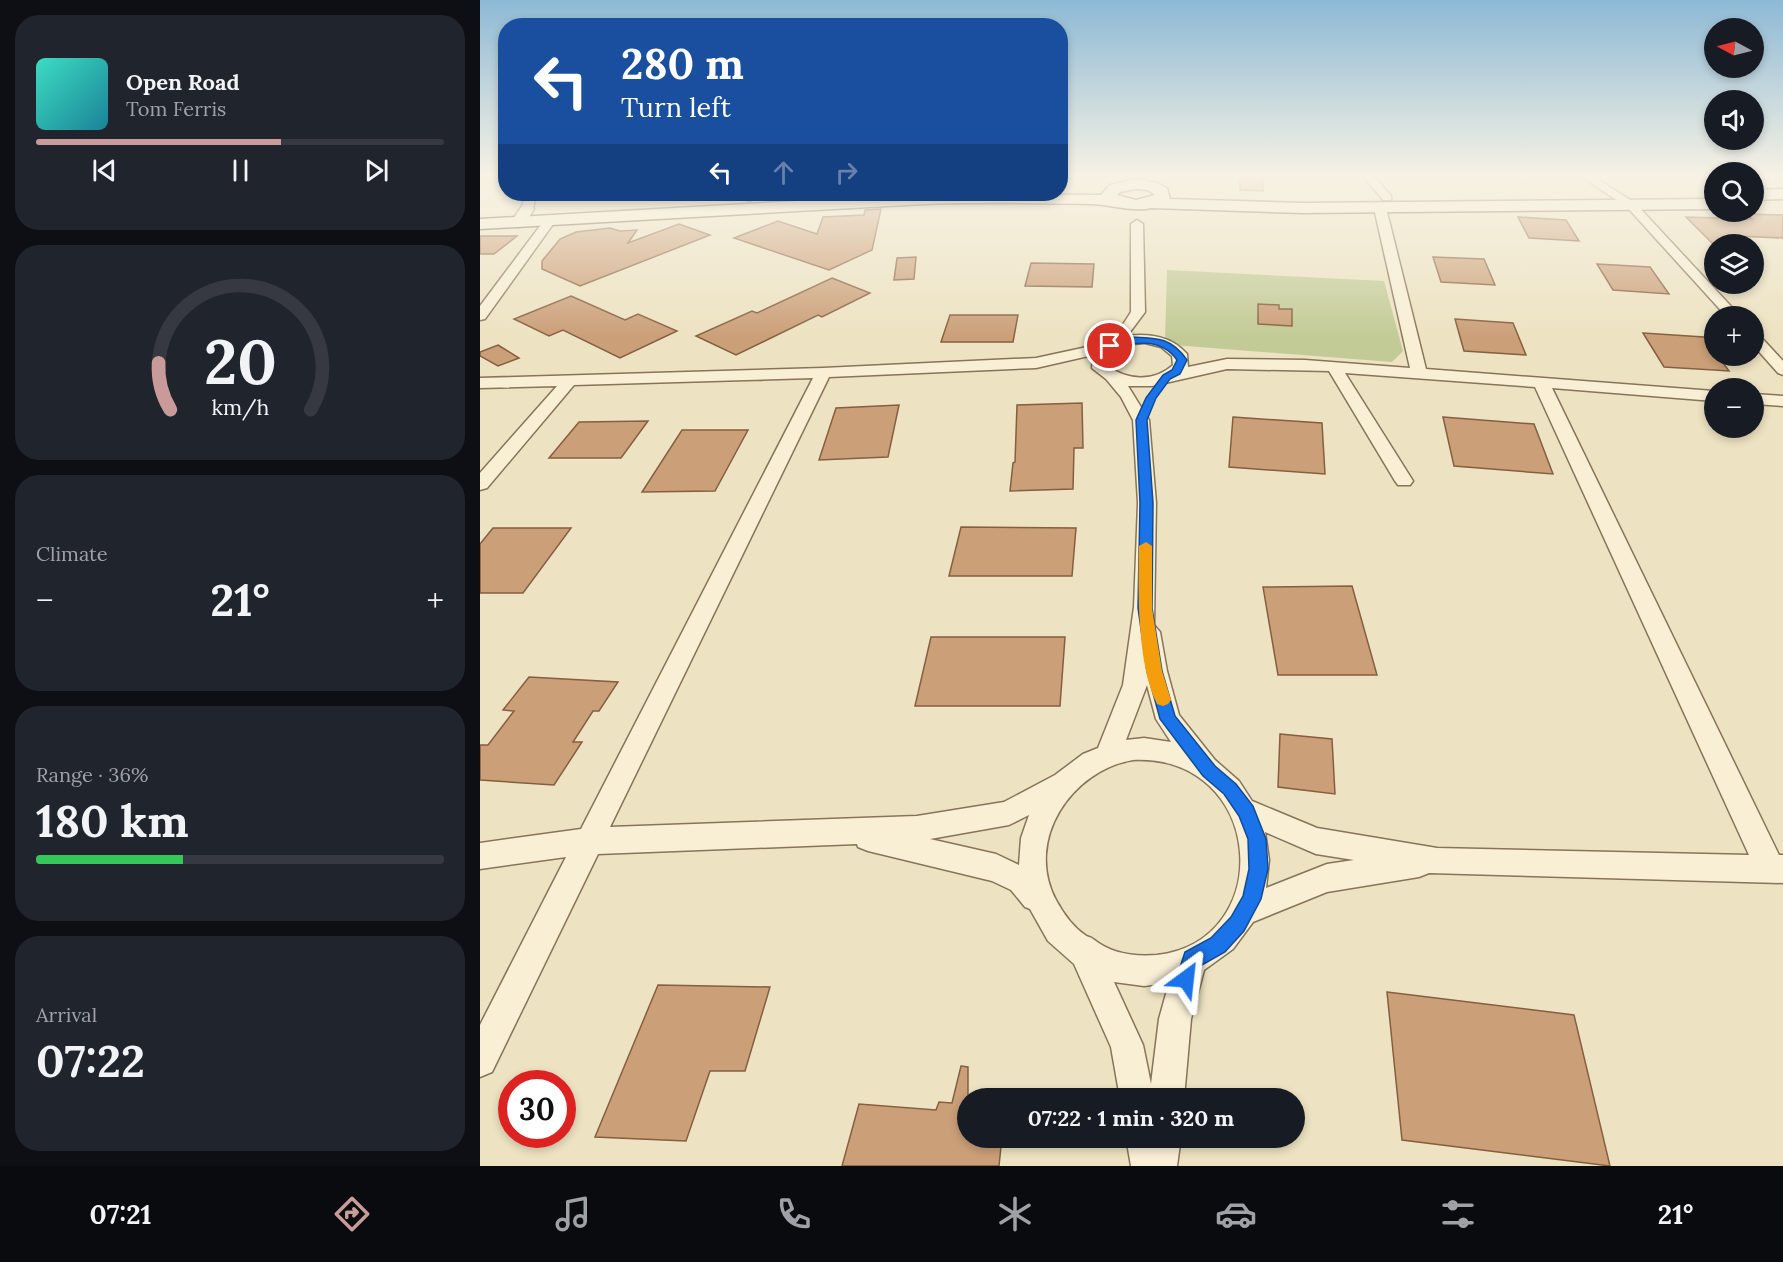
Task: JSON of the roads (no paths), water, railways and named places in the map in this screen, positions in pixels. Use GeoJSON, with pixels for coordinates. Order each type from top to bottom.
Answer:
{"type":"FeatureCollection","features":[{"type":"Feature","properties":{"kind":"street"},"geometry":{"type":"LineString","coordinates":[[480,316],[543,229]]}},
{"type":"Feature","properties":{"kind":"street"},"geometry":{"type":"LineString","coordinates":[[1107,757],[1135,685],[1145,608],[1147,503],[1141,420],[1128,396],[1111,376],[1100,368],[1098,360],[1100,353],[1129,326],[1138,312],[1137,229]]}},
{"type":"Feature","properties":{"kind":"street"},"geometry":{"type":"LineString","coordinates":[[1389,229],[1419,373]]}},
{"type":"Feature","properties":{"kind":"street"},"geometry":{"type":"LineString","coordinates":[[1652,229],[1724,306]]}},
{"type":"Feature","properties":{"kind":"street"},"geometry":{"type":"LineString","coordinates":[[1138,312],[1182,360],[1181,366],[1169,376],[1151,398],[1141,420]]}},
{"type":"Feature","properties":{"kind":"street"},"geometry":{"type":"LineString","coordinates":[[1036,363],[1131,340],[1145,339],[1227,363],[1334,367],[1704,395]]}},
{"type":"Feature","properties":{"kind":"street"},"geometry":{"type":"LineString","coordinates":[[1764,349],[1783,370]]}},
{"type":"Feature","properties":{"kind":"street"},"geometry":{"type":"LineString","coordinates":[[480,383],[823,373],[1036,363],[1076,367],[1132,382],[1146,382],[1227,363]]}},
{"type":"Feature","properties":{"kind":"street"},"geometry":{"type":"LineString","coordinates":[[1334,367],[1404,481]]}},
{"type":"Feature","properties":{"kind":"street"},"geometry":{"type":"LineString","coordinates":[[480,1060],[823,373]]}},
{"type":"Feature","properties":{"kind":"street"},"geometry":{"type":"LineString","coordinates":[[480,484],[569,381]]}},
{"type":"Feature","properties":{"kind":"street"},"geometry":{"type":"LineString","coordinates":[[1246,812],[1316,841],[1437,861],[1777,869],[1541,383]]}},
{"type":"Feature","properties":{"kind":"street"},"geometry":{"type":"LineString","coordinates":[[1764,400],[1783,401]]}},
{"type":"Feature","properties":{"kind":"street"},"geometry":{"type":"LineString","coordinates":[[841,832],[996,868],[1022,880],[1064,937],[1096,958],[1128,967],[1161,968],[1192,959],[1218,945],[1238,924],[1251,899],[1258,869],[1257,839],[1246,812],[1230,789],[1209,771],[1168,719],[1155,671],[1145,608]]}},
{"type":"Feature","properties":{"kind":"street"},"geometry":{"type":"LineString","coordinates":[[480,855],[590,841],[917,829],[1009,813],[1090,764],[1107,757],[1149,752],[1180,757],[1209,771]]}},
{"type":"Feature","properties":{"kind":"street"},"geometry":{"type":"LineString","coordinates":[[1040,903],[1031,875],[1031,838],[1044,806],[1067,779]]}},
{"type":"Feature","properties":{"kind":"street"},"geometry":{"type":"LineString","coordinates":[[1245,910],[1327,878],[1437,861]]}},
{"type":"Feature","properties":{"kind":"street"},"geometry":{"type":"LineString","coordinates":[[1083,950],[1127,1045],[1135,1088]]}},
{"type":"Feature","properties":{"kind":"street"},"geometry":{"type":"LineString","coordinates":[[1168,1088],[1175,1019],[1192,959]]}},
{"type":"Feature","properties":{"kind":"street"},"geometry":{"type":"LineString","coordinates":[[1146,1148],[1149,1166]]}},
{"type":"Feature","properties":{"kind":"street"},"geometry":{"type":"LineString","coordinates":[[1160,1166],[1161,1148]]}}]}
